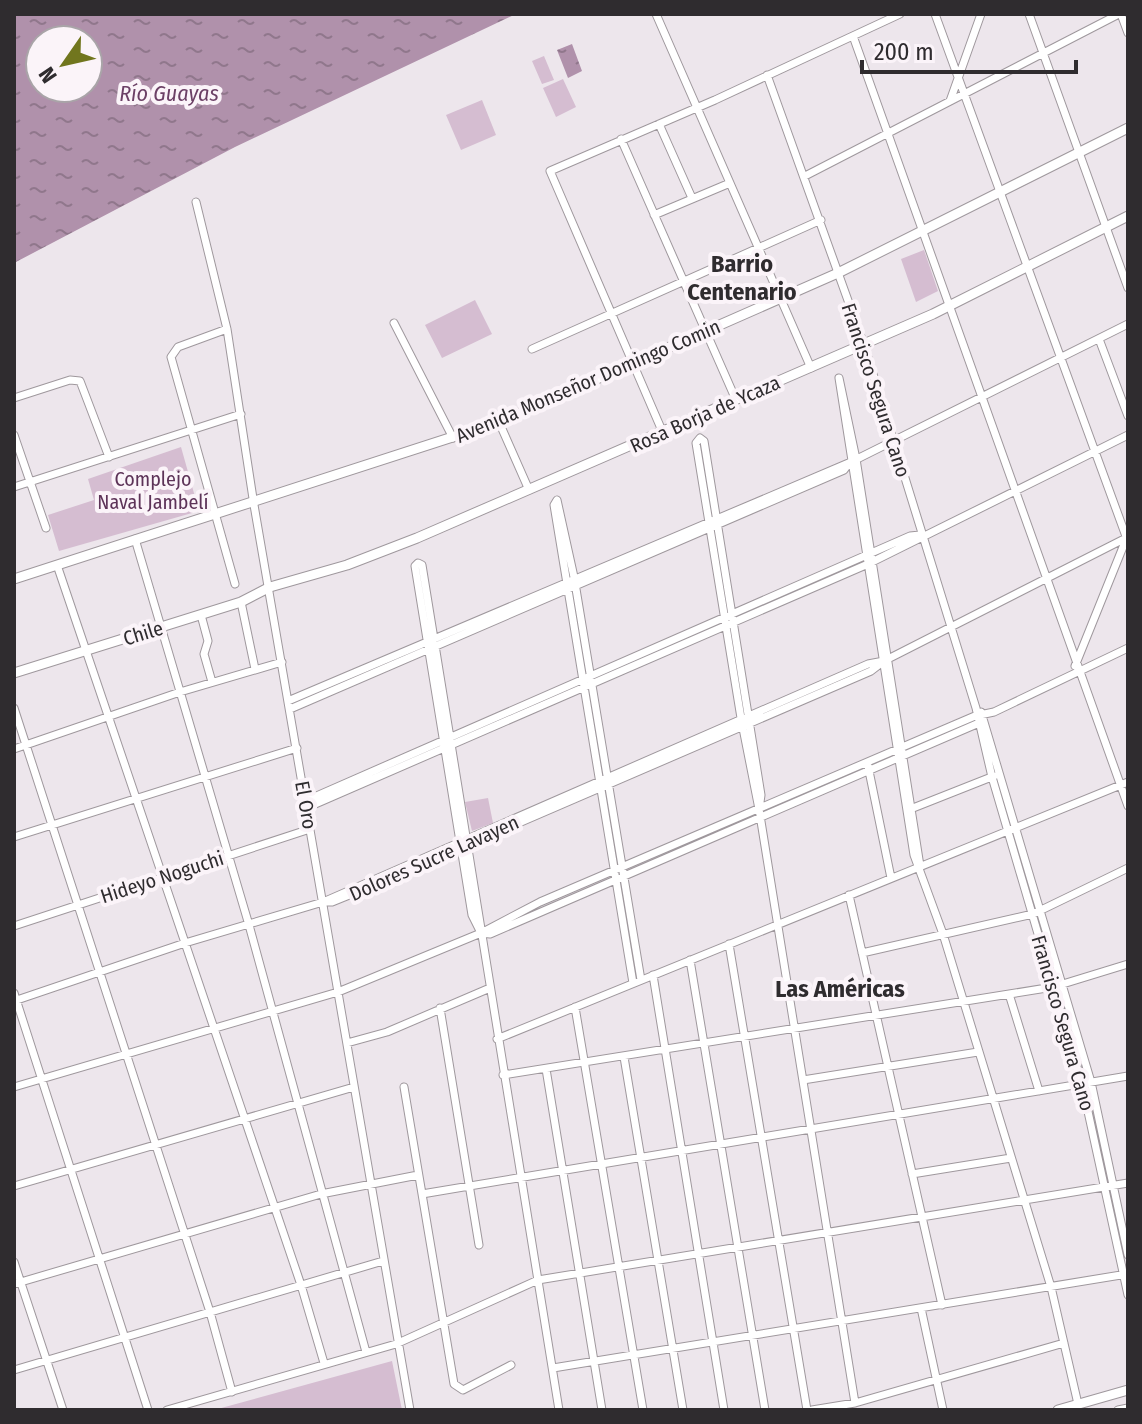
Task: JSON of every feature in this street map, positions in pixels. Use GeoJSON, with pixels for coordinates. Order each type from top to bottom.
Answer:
{"type":"FeatureCollection","features":[{"type":"Feature","properties":{"kind":"main road","name":"Avenida Monseñor Domingo Comin"},"geometry":{"type":"LineString","coordinates":[[14,579],[499,422],[838,273],[1128,128]]}},
{"type":"Feature","properties":{"kind":"main road","name":"Rosa Borja de Ycaza"},"geometry":{"type":"LineString","coordinates":[[270,587],[347,565],[663,433],[948,306],[1128,216]]}},
{"type":"Feature","properties":{"kind":"main road","name":"Chile"},"geometry":{"type":"LineString","coordinates":[[14,673],[241,602],[270,587]]}},
{"type":"Feature","properties":{"kind":"main road"},"geometry":{"type":"LineString","coordinates":[[1058,1410],[1126,1390]]}},
{"type":"Feature","properties":{"kind":"street"},"geometry":{"type":"LineString","coordinates":[[656,14],[811,368]]}},
{"type":"Feature","properties":{"kind":"street"},"geometry":{"type":"LineString","coordinates":[[663,433],[550,171],[699,107],[900,14]]}},
{"type":"Feature","properties":{"kind":"street"},"geometry":{"type":"LineString","coordinates":[[935,14],[1060,360],[1128,537],[1075,672]]}},
{"type":"Feature","properties":{"kind":"street"},"geometry":{"type":"LineString","coordinates":[[950,101],[981,14]]}},
{"type":"Feature","properties":{"kind":"street"},"geometry":{"type":"LineString","coordinates":[[1029,14],[1128,288]]}},
{"type":"Feature","properties":{"kind":"street"},"geometry":{"type":"LineString","coordinates":[[805,176],[1120,14],[1128,33]]}},
{"type":"Feature","properties":{"kind":"street"},"geometry":{"type":"LineString","coordinates":[[853,36],[1046,580],[1075,672],[1124,783],[1128,806]]}},
{"type":"Feature","properties":{"kind":"street","name":"Francisco Segura Cano"},"geometry":{"type":"LineString","coordinates":[[767,75],[864,345],[1012,828],[1053,987],[1086,1083]]}},
{"type":"Feature","properties":{"kind":"street"},"geometry":{"type":"LineString","coordinates":[[659,124],[692,198]]}},
{"type":"Feature","properties":{"kind":"street"},"geometry":{"type":"LineString","coordinates":[[621,139],[736,400]]}},
{"type":"Feature","properties":{"kind":"street"},"geometry":{"type":"LineString","coordinates":[[654,215],[730,183]]}},
{"type":"Feature","properties":{"kind":"street","name":"El Oro"},"geometry":{"type":"LineString","coordinates":[[196,202],[227,329],[253,501],[396,1344],[410,1410]]}},
{"type":"Feature","properties":{"kind":"street"},"geometry":{"type":"LineString","coordinates":[[532,349],[821,220]]}},
{"type":"Feature","properties":{"kind":"street"},"geometry":{"type":"LineString","coordinates":[[394,323],[453,438]]}},
{"type":"Feature","properties":{"kind":"street"},"geometry":{"type":"LineString","coordinates":[[289,705],[784,491],[844,470],[853,460],[1128,324]]}},
{"type":"Feature","properties":{"kind":"street"},"geometry":{"type":"LineString","coordinates":[[227,329],[178,347],[171,357],[235,584]]}},
{"type":"Feature","properties":{"kind":"street"},"geometry":{"type":"LineString","coordinates":[[1099,339],[1128,416]]}},
{"type":"Feature","properties":{"kind":"street"},"geometry":{"type":"LineString","coordinates":[[853,460],[839,378],[880,621],[914,855],[943,934],[1051,1287],[1078,1404]]}},
{"type":"Feature","properties":{"kind":"street"},"geometry":{"type":"LineString","coordinates":[[14,398],[70,380],[80,381],[109,457]]}},
{"type":"Feature","properties":{"kind":"street"},"geometry":{"type":"LineString","coordinates":[[14,487],[241,414]]}},
{"type":"Feature","properties":{"kind":"street"},"geometry":{"type":"LineString","coordinates":[[499,422],[529,490]]}},
{"type":"Feature","properties":{"kind":"street"},"geometry":{"type":"LineString","coordinates":[[14,435],[46,528]]}},
{"type":"Feature","properties":{"kind":"street"},"geometry":{"type":"LineString","coordinates":[[306,805],[870,559],[1128,435]]}},
{"type":"Feature","properties":{"kind":"street"},"geometry":{"type":"LineString","coordinates":[[712,522],[704,441],[700,438],[696,443],[744,719],[761,795],[760,812],[855,1403]]}},
{"type":"Feature","properties":{"kind":"street"},"geometry":{"type":"LineString","coordinates":[[572,581],[554,505],[557,500],[572,581],[637,982]]}},
{"type":"Feature","properties":{"kind":"street","name":"Dolores Sucre Lavayen"},"geometry":{"type":"LineString","coordinates":[[15,998],[185,943],[323,902],[332,902],[744,719],[871,671],[886,660],[1128,537]]}},
{"type":"Feature","properties":{"kind":"street"},"geometry":{"type":"LineString","coordinates":[[135,539],[249,925],[366,1352]]}},
{"type":"Feature","properties":{"kind":"street"},"geometry":{"type":"LineString","coordinates":[[431,642],[422,565],[418,563],[415,566],[481,933],[559,1410]]}},
{"type":"Feature","properties":{"kind":"street"},"geometry":{"type":"LineString","coordinates":[[57,565],[301,1285],[324,1363]]}},
{"type":"Feature","properties":{"kind":"street"},"geometry":{"type":"LineString","coordinates":[[241,602],[255,669]]}},
{"type":"Feature","properties":{"kind":"street"},"geometry":{"type":"LineString","coordinates":[[201,615],[208,641],[204,654],[212,682]]}},
{"type":"Feature","properties":{"kind":"street"},"geometry":{"type":"LineString","coordinates":[[14,1087],[338,992],[481,933],[490,934],[542,906],[994,712],[1128,648]]}},
{"type":"Feature","properties":{"kind":"street"},"geometry":{"type":"LineString","coordinates":[[14,749],[180,692],[282,662]]}},
{"type":"Feature","properties":{"kind":"street"},"geometry":{"type":"LineString","coordinates":[[14,708],[210,1312],[232,1392]]}},
{"type":"Feature","properties":{"kind":"street"},"geometry":{"type":"LineString","coordinates":[[14,837],[297,748]]}},
{"type":"Feature","properties":{"kind":"street"},"geometry":{"type":"LineString","coordinates":[[900,753],[913,808],[920,866]]}},
{"type":"Feature","properties":{"kind":"street"},"geometry":{"type":"LineString","coordinates":[[868,767],[891,878]]}},
{"type":"Feature","properties":{"kind":"street"},"geometry":{"type":"LineString","coordinates":[[913,808],[996,775]]}},
{"type":"Feature","properties":{"kind":"street"},"geometry":{"type":"LineString","coordinates":[[497,1039],[1124,783]]}},
{"type":"Feature","properties":{"kind":"street","name":"Francisco Segura Cano"},"geometry":{"type":"LineString","coordinates":[[1012,828],[1042,909],[1064,984],[1109,1186],[1128,1295]]}},
{"type":"Feature","properties":{"kind":"street","name":"Hideyo Noguchi"},"geometry":{"type":"LineString","coordinates":[[14,926],[310,829]]}},
{"type":"Feature","properties":{"kind":"street"},"geometry":{"type":"LineString","coordinates":[[862,953],[1033,914],[1128,868]]}},
{"type":"Feature","properties":{"kind":"street"},"geometry":{"type":"LineString","coordinates":[[849,895],[942,1305]]}},
{"type":"Feature","properties":{"kind":"street"},"geometry":{"type":"LineString","coordinates":[[729,944],[809,1410],[839,1408],[1064,1343]]}},
{"type":"Feature","properties":{"kind":"street"},"geometry":{"type":"LineString","coordinates":[[690,960],[765,1410]]}},
{"type":"Feature","properties":{"kind":"street"},"geometry":{"type":"LineString","coordinates":[[503,1075],[1053,987],[1128,964]]}},
{"type":"Feature","properties":{"kind":"street"},"geometry":{"type":"LineString","coordinates":[[653,975],[724,1410]]}},
{"type":"Feature","properties":{"kind":"street"},"geometry":{"type":"LineString","coordinates":[[347,1043],[378,1036],[490,988]]}},
{"type":"Feature","properties":{"kind":"street"},"geometry":{"type":"LineString","coordinates":[[1009,994],[1039,1091]]}},
{"type":"Feature","properties":{"kind":"street"},"geometry":{"type":"LineString","coordinates":[[15,998],[148,1410]]}},
{"type":"Feature","properties":{"kind":"street"},"geometry":{"type":"LineString","coordinates":[[575,1007],[643,1410]]}},
{"type":"Feature","properties":{"kind":"street"},"geometry":{"type":"LineString","coordinates":[[440,1008],[479,1245]]}},
{"type":"Feature","properties":{"kind":"street"},"geometry":{"type":"LineString","coordinates":[[803,1080],[978,1052]]}},
{"type":"Feature","properties":{"kind":"street"},"geometry":{"type":"LineString","coordinates":[[624,1057],[683,1410]]}},
{"type":"Feature","properties":{"kind":"street"},"geometry":{"type":"LineString","coordinates":[[546,1069],[602,1410]]}},
{"type":"Feature","properties":{"kind":"street"},"geometry":{"type":"LineString","coordinates":[[422,1194],[1128,1076]]}},
{"type":"Feature","properties":{"kind":"street"},"geometry":{"type":"LineString","coordinates":[[14,1186],[354,1087]]}},
{"type":"Feature","properties":{"kind":"street"},"geometry":{"type":"LineString","coordinates":[[404,1087],[457,1389],[463,1390],[511,1365]]}},
{"type":"Feature","properties":{"kind":"street"},"geometry":{"type":"LineString","coordinates":[[912,1174],[1011,1158]]}},
{"type":"Feature","properties":{"kind":"street"},"geometry":{"type":"LineString","coordinates":[[17,1283],[321,1194],[418,1175]]}},
{"type":"Feature","properties":{"kind":"street"},"geometry":{"type":"LineString","coordinates":[[167,1410],[396,1344],[444,1325],[538,1280],[1128,1183]]}},
{"type":"Feature","properties":{"kind":"street","name":"Francisco Segura Cano"},"geometry":{"type":"LineString","coordinates":[[1109,1186],[1128,1255]]}},
{"type":"Feature","properties":{"kind":"street"},"geometry":{"type":"LineString","coordinates":[[14,1370],[383,1261]]}},
{"type":"Feature","properties":{"kind":"street"},"geometry":{"type":"LineString","coordinates":[[14,1262],[17,1283],[63,1410]]}},
{"type":"Feature","properties":{"kind":"street"},"geometry":{"type":"LineString","coordinates":[[553,1368],[1126,1274]]}},
{"type":"Feature","properties":{"kind":"street"},"geometry":{"type":"LineString","coordinates":[[921,1308],[943,1410]]}},
{"type":"Feature","properties":{"kind":"street"},"geometry":{"type":"LineString","coordinates":[[1118,1410],[1128,1408]]}},
{"type":"Feature","properties":{"kind":"green space"},"geometry":{"type":"Polygon","coordinates":[[[544,56],[554,80],[542,84],[532,61],[544,56]]]}},
{"type":"Feature","properties":{"kind":"green space"},"geometry":{"type":"Polygon","coordinates":[[[563,79],[576,107],[556,117],[543,88],[563,79]]]}},
{"type":"Feature","properties":{"kind":"green space"},"geometry":{"type":"Polygon","coordinates":[[[482,100],[496,135],[461,150],[446,115],[482,100]]]}},
{"type":"Feature","properties":{"kind":"green space"},"geometry":{"type":"Polygon","coordinates":[[[924,250],[938,291],[916,302],[901,259],[924,250]]]}},
{"type":"Feature","properties":{"kind":"green space"},"geometry":{"type":"Polygon","coordinates":[[[475,300],[492,334],[442,358],[425,325],[475,300]]]}},
{"type":"Feature","properties":{"kind":"green space","name":"Complejo Naval Jambelí"},"geometry":{"type":"Polygon","coordinates":[[[181,447],[199,511],[59,551],[48,515],[94,500],[88,479],[181,447]]]}},
{"type":"Feature","properties":{"kind":"green space"},"geometry":{"type":"Polygon","coordinates":[[[488,798],[493,823],[472,831],[465,802],[488,798]]]}},
{"type":"Feature","properties":{"kind":"green space"},"geometry":{"type":"Polygon","coordinates":[[[392,1361],[402,1410],[214,1410],[392,1361]]]}},
{"type":"Feature","properties":{"kind":"water","name":"Río Guayas"},"geometry":{"type":"Polygon","coordinates":[[[14,14],[516,14],[235,147],[14,263],[14,14]]]}},
{"type":"Feature","properties":{"kind":"water"},"geometry":{"type":"Polygon","coordinates":[[[572,44],[582,71],[568,78],[557,50],[572,44]]]}},
{"type":"Feature","properties":{"kind":"district","name":"Barrio Centenario"},"geometry":{"type":"Point","coordinates":[742,278]}},
{"type":"Feature","properties":{"kind":"district","name":"Las Américas"},"geometry":{"type":"Point","coordinates":[840,989]}}]}
